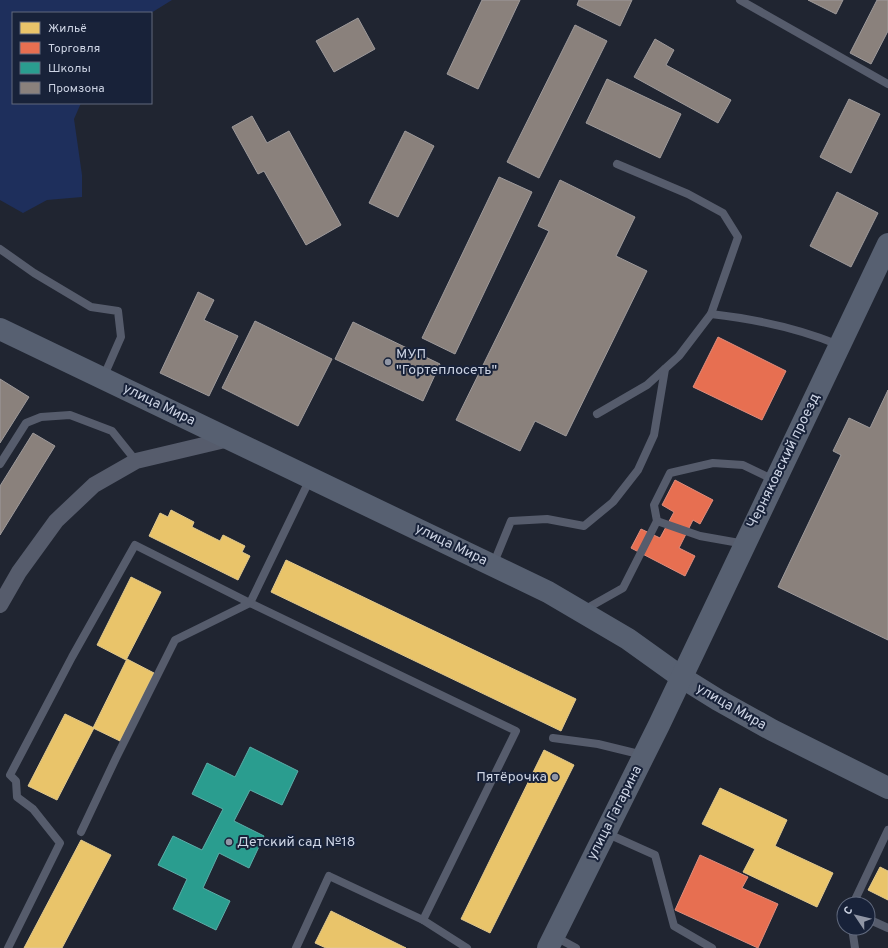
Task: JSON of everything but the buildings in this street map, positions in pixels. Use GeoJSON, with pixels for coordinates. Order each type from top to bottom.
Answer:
{"type":"FeatureCollection","features":[{"type":"Feature","properties":{"kind":"main road","name":"Черняковский проезд"},"geometry":{"type":"LineString","coordinates":[[681,677],[888,244]]}},
{"type":"Feature","properties":{"kind":"main road","name":"улица Мира"},"geometry":{"type":"LineString","coordinates":[[0,329],[548,592],[628,639],[681,677],[772,730],[888,788]]}},
{"type":"Feature","properties":{"kind":"main road","name":"улица Гагарина"},"geometry":{"type":"LineString","coordinates":[[551,942],[681,677]]}},
{"type":"Feature","properties":{"kind":"street"},"geometry":{"type":"LineString","coordinates":[[0,605],[20,572],[56,521],[94,485],[136,461],[229,439]]}},
{"type":"Feature","properties":{"kind":"lane"},"geometry":{"type":"LineString","coordinates":[[740,0],[888,83]]}},
{"type":"Feature","properties":{"kind":"lane"},"geometry":{"type":"LineString","coordinates":[[597,414],[647,385],[679,356],[711,314],[738,237],[723,213],[688,194],[617,164]]}},
{"type":"Feature","properties":{"kind":"lane"},"geometry":{"type":"LineString","coordinates":[[0,249],[34,273],[91,307],[118,311],[121,336],[103,378]]}},
{"type":"Feature","properties":{"kind":"lane"},"geometry":{"type":"LineString","coordinates":[[711,314],[782,326],[819,336],[840,345]]}},
{"type":"Feature","properties":{"kind":"lane"},"geometry":{"type":"LineString","coordinates":[[494,565],[511,521],[547,519],[584,526],[613,502],[638,470],[654,435],[665,369]]}},
{"type":"Feature","properties":{"kind":"lane"},"geometry":{"type":"LineString","coordinates":[[0,464],[26,423],[41,417],[70,415],[112,431],[136,461]]}},
{"type":"Feature","properties":{"kind":"lane"},"geometry":{"type":"LineString","coordinates":[[582,612],[623,588],[656,521],[654,505],[670,473],[712,463],[743,465],[775,480]]}},
{"type":"Feature","properties":{"kind":"lane"},"geometry":{"type":"LineString","coordinates":[[81,832],[175,640],[250,603],[310,479]]}},
{"type":"Feature","properties":{"kind":"lane"},"geometry":{"type":"LineString","coordinates":[[656,521],[700,536],[745,544]]}},
{"type":"Feature","properties":{"kind":"lane"},"geometry":{"type":"LineString","coordinates":[[8,948],[60,843],[33,809],[17,798],[16,781],[10,775],[72,657],[135,545],[250,603],[516,731],[422,920]]}},
{"type":"Feature","properties":{"kind":"lane"},"geometry":{"type":"LineString","coordinates":[[553,738],[598,744],[644,755]]}},
{"type":"Feature","properties":{"kind":"lane"},"geometry":{"type":"LineString","coordinates":[[857,896],[888,830]]}},
{"type":"Feature","properties":{"kind":"lane"},"geometry":{"type":"LineString","coordinates":[[605,832],[655,855],[674,926],[712,948]]}},
{"type":"Feature","properties":{"kind":"lane"},"geometry":{"type":"LineString","coordinates":[[296,948],[329,876],[422,920],[467,948]]}},
{"type":"Feature","properties":{"kind":"lane"},"geometry":{"type":"LineString","coordinates":[[876,923],[888,928]]}},
{"type":"Feature","properties":{"kind":"lane"},"geometry":{"type":"LineString","coordinates":[[853,936],[855,948]]}},
{"type":"Feature","properties":{"kind":"lane"},"geometry":{"type":"LineString","coordinates":[[551,942],[576,948]]}},
{"type":"Feature","properties":{"kind":"shaded area"},"geometry":{"type":"Polygon","coordinates":[[[0,0],[172,0],[152,12],[12,12],[12,104],[81,104],[74,119],[82,175],[82,197],[47,200],[23,213],[0,200],[0,0]]]}},
{"type":"Feature","properties":{"kind":"place","name":"МУП \"Гортеплосеть\""},"geometry":{"type":"Point","coordinates":[388,362]}},
{"type":"Feature","properties":{"kind":"place","name":"Пятёрочка"},"geometry":{"type":"Point","coordinates":[555,777]}},
{"type":"Feature","properties":{"kind":"place","name":"Детский сад №18"},"geometry":{"type":"Point","coordinates":[229,842]}}]}
